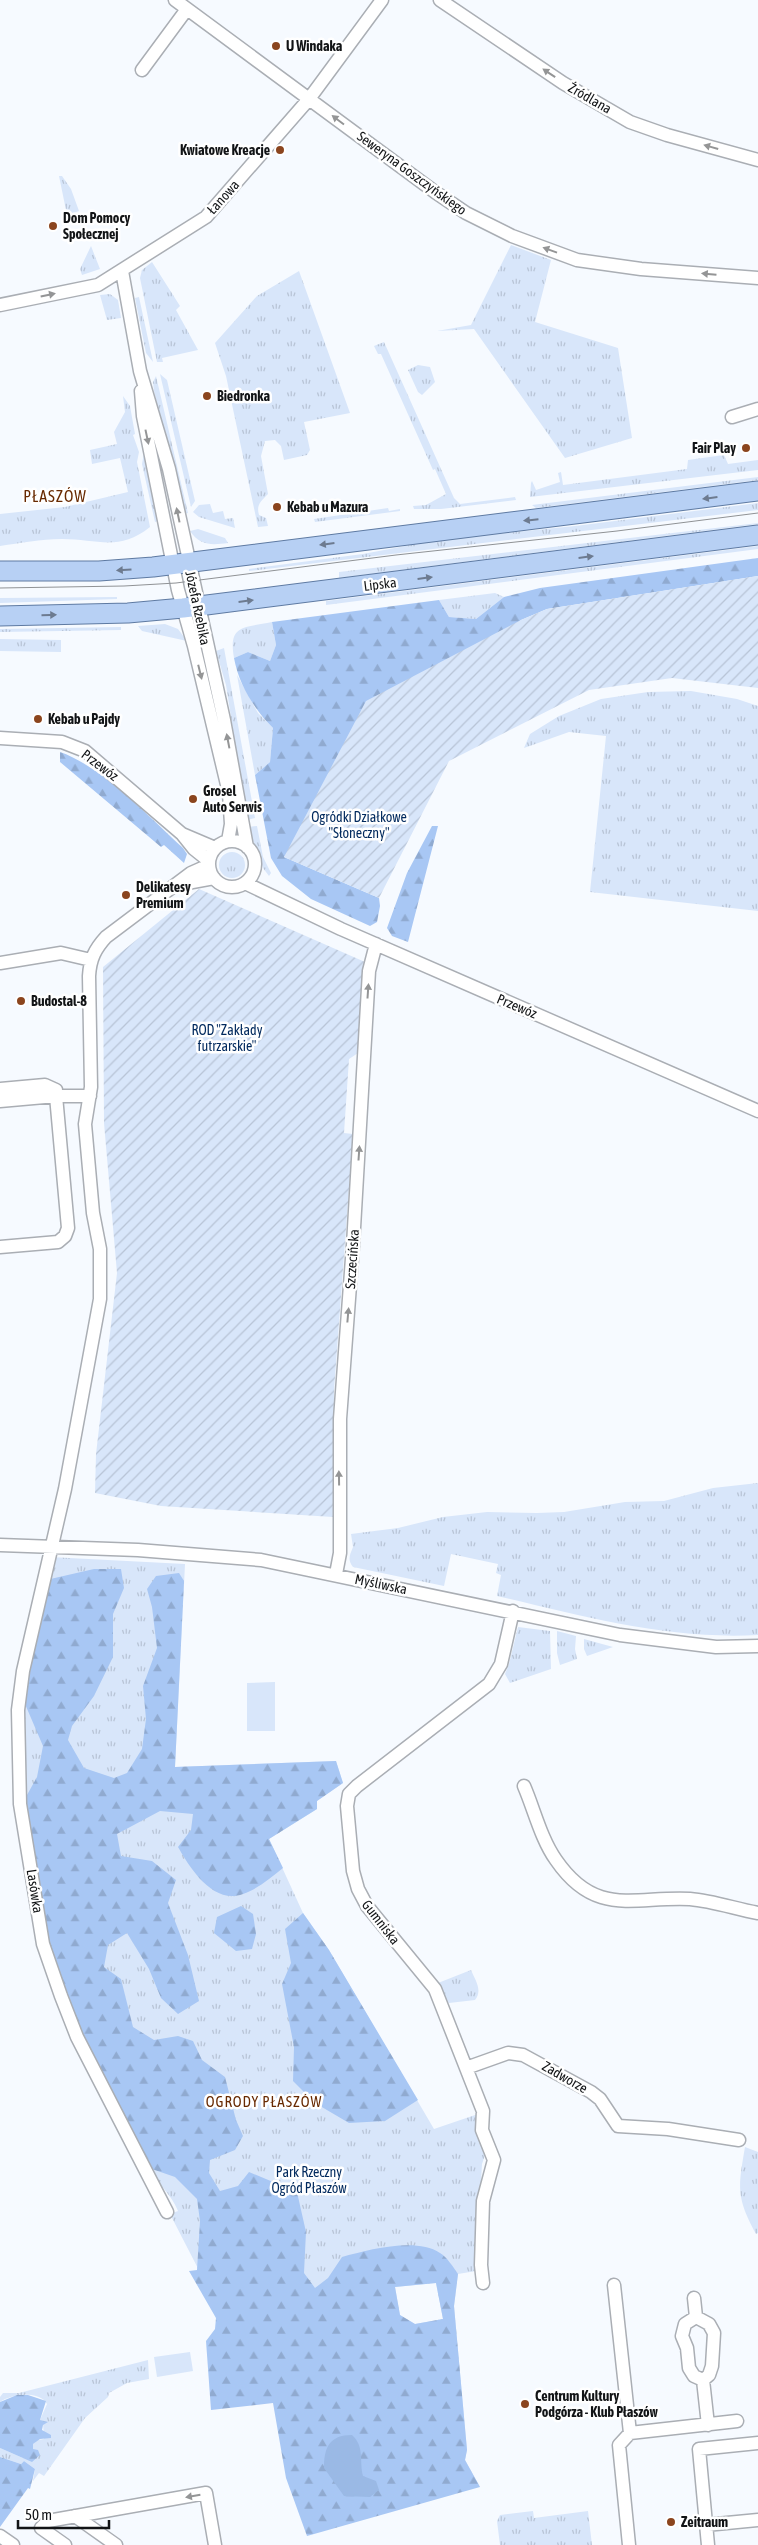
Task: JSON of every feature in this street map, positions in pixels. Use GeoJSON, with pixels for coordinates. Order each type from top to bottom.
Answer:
{"type":"FeatureCollection","features":[{"type":"Feature","properties":{"kind":"main road"},"geometry":{"type":"LineString","coordinates":[[0,572],[107,570],[181,564],[758,492]]}},
{"type":"Feature","properties":{"kind":"main road","name":"Lipska"},"geometry":{"type":"LineString","coordinates":[[0,616],[128,613],[190,607],[758,535]]}},
{"type":"Feature","properties":{"kind":"street","name":"Seweryna Goszczyńskiego"},"geometry":{"type":"LineString","coordinates":[[175,0],[435,192],[466,213],[512,236],[577,260],[641,269],[758,278]]}},
{"type":"Feature","properties":{"kind":"street","name":"Łanowa"},"geometry":{"type":"LineString","coordinates":[[0,305],[98,284],[206,217],[310,99],[382,0]]}},
{"type":"Feature","properties":{"kind":"street","name":"Źródlana"},"geometry":{"type":"LineString","coordinates":[[440,0],[563,83],[630,122],[667,135],[758,160]]}},
{"type":"Feature","properties":{"kind":"street"},"geometry":{"type":"LineString","coordinates":[[142,65],[187,8]]}},
{"type":"Feature","properties":{"kind":"street","name":"Józefa Rzebika"},"geometry":{"type":"LineString","coordinates":[[122,270],[140,371],[168,469],[181,564],[229,792],[231,824],[228,841]]}},
{"type":"Feature","properties":{"kind":"street"},"geometry":{"type":"LineString","coordinates":[[732,417],[758,410]]}},
{"type":"Feature","properties":{"kind":"street","name":"Józefa Rzebika"},"geometry":{"type":"LineString","coordinates":[[190,607],[224,720],[247,847]]}},
{"type":"Feature","properties":{"kind":"street","name":"Przewóz"},"geometry":{"type":"LineString","coordinates":[[0,738],[62,742],[85,751],[182,834],[211,868]]}},
{"type":"Feature","properties":{"kind":"street","name":"Przewóz"},"geometry":{"type":"LineString","coordinates":[[182,834],[215,848]]}},
{"type":"Feature","properties":{"kind":"street"},"geometry":{"type":"LineString","coordinates":[[228,841],[235,841],[247,847],[254,857],[254,870],[245,882],[232,886],[219,882],[211,868],[215,848],[228,841]]}},
{"type":"Feature","properties":{"kind":"street"},"geometry":{"type":"LineString","coordinates":[[0,963],[18,964],[61,953],[91,960],[97,946],[106,937],[174,885],[211,868]]}},
{"type":"Feature","properties":{"kind":"street","name":"Przewóz"},"geometry":{"type":"LineString","coordinates":[[254,870],[278,897]]}},
{"type":"Feature","properties":{"kind":"street","name":"Przewóz"},"geometry":{"type":"LineString","coordinates":[[245,882],[376,944],[758,1111]]}},
{"type":"Feature","properties":{"kind":"street","name":"Szczecińska"},"geometry":{"type":"LineString","coordinates":[[336,1574],[340,1553],[340,1419],[353,1246],[369,972],[376,944]]}},
{"type":"Feature","properties":{"kind":"street","name":"Lasówka"},"geometry":{"type":"LineString","coordinates":[[91,960],[90,1096],[85,1124],[93,1213],[100,1249],[100,1299],[52,1546],[23,1670],[18,1710],[20,1804],[43,1944],[77,2037],[167,2212]]}},
{"type":"Feature","properties":{"kind":"street"},"geometry":{"type":"LineString","coordinates":[[0,1089],[45,1085],[56,1090],[68,1228],[65,1236],[58,1242],[0,1247]]}},
{"type":"Feature","properties":{"kind":"street"},"geometry":{"type":"LineString","coordinates":[[0,1101],[56,1096],[90,1096]]}},
{"type":"Feature","properties":{"kind":"street","name":"Myśliwska"},"geometry":{"type":"LineString","coordinates":[[0,1545],[52,1546],[252,1559],[336,1574],[620,1635],[716,1647],[758,1646]]}},
{"type":"Feature","properties":{"kind":"street","name":"Gumniska"},"geometry":{"type":"LineString","coordinates":[[483,2283],[481,2265],[484,2201],[494,2160],[482,2130],[482,2111],[429,1980],[361,1898],[353,1871],[346,1806],[349,1794],[357,1786],[490,1684],[501,1664],[513,1611]]}},
{"type":"Feature","properties":{"kind":"street"},"geometry":{"type":"LineString","coordinates":[[524,1786],[555,1859],[573,1880],[596,1895],[622,1902],[692,1899],[758,1913]]}},
{"type":"Feature","properties":{"kind":"street","name":"Zadworze"},"geometry":{"type":"LineString","coordinates":[[466,2068],[508,2053],[523,2055],[591,2092],[600,2099],[618,2126],[668,2130],[739,2140]]}},
{"type":"Feature","properties":{"kind":"street"},"geometry":{"type":"LineString","coordinates":[[614,2285],[630,2433]]}},
{"type":"Feature","properties":{"kind":"street"},"geometry":{"type":"LineString","coordinates":[[694,2298],[696,2317]]}},
{"type":"Feature","properties":{"kind":"street"},"geometry":{"type":"LineString","coordinates":[[696,2317],[709,2324],[714,2333],[712,2366],[709,2375],[703,2380]]}},
{"type":"Feature","properties":{"kind":"street"},"geometry":{"type":"LineString","coordinates":[[696,2317],[685,2324],[682,2336],[687,2348],[689,2368],[694,2376],[703,2380]]}},
{"type":"Feature","properties":{"kind":"street"},"geometry":{"type":"LineString","coordinates":[[703,2380],[708,2425]]}},
{"type":"Feature","properties":{"kind":"street"},"geometry":{"type":"LineString","coordinates":[[629,2545],[619,2445],[630,2433],[737,2421]]}},
{"type":"Feature","properties":{"kind":"street"},"geometry":{"type":"LineString","coordinates":[[708,2545],[699,2449],[758,2443]]}},
{"type":"Feature","properties":{"kind":"street"},"geometry":{"type":"LineString","coordinates":[[66,2545],[41,2528],[48,2521],[206,2493],[215,2545]]}},
{"type":"Feature","properties":{"kind":"street"},"geometry":{"type":"LineString","coordinates":[[75,2516],[116,2545]]}},
{"type":"Feature","properties":{"kind":"street"},"geometry":{"type":"LineString","coordinates":[[706,2525],[758,2520]]}},
{"type":"Feature","properties":{"kind":"street"},"geometry":{"type":"LineString","coordinates":[[0,2536],[13,2545]]}},
{"type":"Feature","properties":{"kind":"green space"},"geometry":{"type":"Polygon","coordinates":[[[59,176],[62,176],[71,189],[79,211],[67,215],[59,176]]]}},
{"type":"Feature","properties":{"kind":"green space"},"geometry":{"type":"Polygon","coordinates":[[[511,245],[551,260],[535,322],[618,348],[632,438],[565,458],[474,329],[437,331],[471,325],[511,245]]]}},
{"type":"Feature","properties":{"kind":"green space"},"geometry":{"type":"Polygon","coordinates":[[[91,246],[100,269],[82,275],[80,269],[91,246]]]}},
{"type":"Feature","properties":{"kind":"green space"},"geometry":{"type":"Polygon","coordinates":[[[152,262],[180,306],[176,310],[198,350],[162,358],[163,362],[157,362],[140,278],[142,270],[152,262]]]}},
{"type":"Feature","properties":{"kind":"green space"},"geometry":{"type":"Polygon","coordinates":[[[299,271],[350,413],[304,422],[310,450],[307,455],[284,460],[281,446],[275,440],[265,441],[261,456],[268,494],[260,503],[258,512],[259,515],[266,518],[268,526],[258,527],[226,376],[215,343],[257,296],[299,271]]]}},
{"type":"Feature","properties":{"kind":"green space"},"geometry":{"type":"Polygon","coordinates":[[[110,294],[118,300],[121,318],[107,320],[100,295],[110,294]]]}},
{"type":"Feature","properties":{"kind":"green space"},"geometry":{"type":"Polygon","coordinates":[[[139,297],[153,362],[146,353],[135,298],[139,297]]]}},
{"type":"Feature","properties":{"kind":"green space"},"geometry":{"type":"Polygon","coordinates":[[[384,342],[454,498],[460,504],[515,497],[516,500],[441,509],[414,509],[413,506],[426,505],[446,494],[435,469],[433,470],[381,354],[378,354],[374,346],[384,342]]]}},
{"type":"Feature","properties":{"kind":"green space"},"geometry":{"type":"Polygon","coordinates":[[[418,365],[430,367],[435,382],[422,395],[418,392],[408,370],[418,365]]]}},
{"type":"Feature","properties":{"kind":"green space"},"geometry":{"type":"Polygon","coordinates":[[[160,374],[167,380],[195,501],[191,507],[160,374]]]}},
{"type":"Feature","properties":{"kind":"green space"},"geometry":{"type":"Polygon","coordinates":[[[156,376],[188,513],[184,514],[154,391],[153,382],[156,376]]]}},
{"type":"Feature","properties":{"kind":"green space"},"geometry":{"type":"Polygon","coordinates":[[[123,396],[130,406],[135,434],[133,435],[139,452],[137,462],[150,527],[139,535],[118,542],[54,539],[0,546],[0,514],[65,507],[128,492],[120,458],[92,464],[90,450],[117,444],[114,432],[125,412],[123,396]]]}},
{"type":"Feature","properties":{"kind":"green space"},"geometry":{"type":"Polygon","coordinates":[[[144,453],[158,521],[155,522],[142,464],[144,453]]]}},
{"type":"Feature","properties":{"kind":"green space"},"geometry":{"type":"Polygon","coordinates":[[[724,455],[728,464],[758,460],[758,470],[530,497],[532,481],[536,490],[560,482],[558,473],[561,472],[563,485],[687,469],[688,460],[724,455]]]}},
{"type":"Feature","properties":{"kind":"green space"},"geometry":{"type":"Polygon","coordinates":[[[758,477],[758,480],[536,508],[532,505],[758,477]]]}},
{"type":"Feature","properties":{"kind":"green space"},"geometry":{"type":"Polygon","coordinates":[[[758,503],[758,510],[249,571],[249,569],[363,554],[437,540],[575,526],[758,503]]]}},
{"type":"Feature","properties":{"kind":"green space"},"geometry":{"type":"Polygon","coordinates":[[[210,504],[213,513],[223,511],[225,519],[233,518],[235,528],[199,517],[193,512],[199,505],[210,504]]]}},
{"type":"Feature","properties":{"kind":"green space"},"geometry":{"type":"Polygon","coordinates":[[[388,508],[389,511],[400,509],[400,511],[315,522],[314,519],[388,508]]]}},
{"type":"Feature","properties":{"kind":"green space"},"geometry":{"type":"Polygon","coordinates":[[[758,524],[339,578],[339,572],[758,524]]]}},
{"type":"Feature","properties":{"kind":"green space"},"geometry":{"type":"Polygon","coordinates":[[[198,529],[225,538],[228,543],[212,544],[202,542],[190,531],[198,529]]]}},
{"type":"Feature","properties":{"kind":"green space"},"geometry":{"type":"Polygon","coordinates":[[[758,546],[758,549],[326,605],[326,601],[758,546]]]}},
{"type":"Feature","properties":{"kind":"green space"},"geometry":{"type":"Polygon","coordinates":[[[758,558],[758,576],[547,609],[521,620],[284,857],[379,898],[380,906],[377,922],[370,926],[311,899],[282,876],[271,858],[255,775],[270,762],[273,728],[248,696],[236,668],[234,658],[248,652],[270,661],[276,645],[272,622],[439,600],[449,617],[476,619],[504,597],[540,588],[758,558]]]}},
{"type":"Feature","properties":{"kind":"green space","name":"Ogródki Działkowe \"Słoneczny\""},"geometry":{"type":"Polygon","coordinates":[[[758,576],[758,688],[672,678],[589,690],[449,761],[379,898],[284,857],[366,701],[521,620],[547,609],[758,576]]]}},
{"type":"Feature","properties":{"kind":"green space"},"geometry":{"type":"Polygon","coordinates":[[[495,593],[504,597],[476,619],[449,617],[439,600],[495,593]]]}},
{"type":"Feature","properties":{"kind":"green space"},"geometry":{"type":"Polygon","coordinates":[[[117,597],[117,599],[0,603],[0,598],[117,597]]]}},
{"type":"Feature","properties":{"kind":"green space"},"geometry":{"type":"Polygon","coordinates":[[[272,622],[276,645],[270,661],[248,652],[234,658],[233,639],[236,633],[246,627],[272,622]]]}},
{"type":"Feature","properties":{"kind":"green space"},"geometry":{"type":"Polygon","coordinates":[[[165,624],[178,629],[187,641],[142,631],[138,626],[165,624]]]}},
{"type":"Feature","properties":{"kind":"green space"},"geometry":{"type":"Polygon","coordinates":[[[121,627],[121,630],[0,632],[0,629],[121,627]]]}},
{"type":"Feature","properties":{"kind":"green space"},"geometry":{"type":"Polygon","coordinates":[[[0,639],[61,640],[61,652],[0,651],[0,639]]]}},
{"type":"Feature","properties":{"kind":"green space"},"geometry":{"type":"Polygon","coordinates":[[[224,648],[255,818],[247,820],[226,685],[216,651],[224,648]]]}},
{"type":"Feature","properties":{"kind":"green space"},"geometry":{"type":"Polygon","coordinates":[[[237,675],[258,713],[273,728],[270,762],[255,775],[237,675]]]}},
{"type":"Feature","properties":{"kind":"green space"},"geometry":{"type":"Polygon","coordinates":[[[691,691],[737,699],[758,706],[758,911],[590,892],[606,736],[569,732],[524,748],[530,734],[559,716],[601,699],[648,692],[691,691]]]}},
{"type":"Feature","properties":{"kind":"green space"},"geometry":{"type":"Polygon","coordinates":[[[60,752],[93,769],[125,794],[183,848],[187,854],[184,863],[164,845],[161,847],[60,762],[60,752]]]}},
{"type":"Feature","properties":{"kind":"green space"},"geometry":{"type":"Polygon","coordinates":[[[257,826],[263,857],[271,873],[269,876],[263,868],[248,827],[257,826]]]}},
{"type":"Feature","properties":{"kind":"green space"},"geometry":{"type":"Polygon","coordinates":[[[432,826],[438,826],[408,942],[392,936],[387,928],[407,873],[432,826]]]}},
{"type":"Feature","properties":{"kind":"green space"},"geometry":{"type":"Polygon","coordinates":[[[232,852],[241,856],[245,865],[241,874],[232,878],[223,874],[219,865],[223,856],[232,852]]]}},
{"type":"Feature","properties":{"kind":"green space","name":"ROD \"Zakłady futrzarskie\""},"geometry":{"type":"Polygon","coordinates":[[[199,889],[365,962],[358,1053],[349,1059],[344,1133],[353,1134],[334,1390],[333,1517],[161,1506],[95,1493],[96,1454],[117,1273],[104,1123],[103,967],[199,889]]]}},
{"type":"Feature","properties":{"kind":"green space"},"geometry":{"type":"Polygon","coordinates":[[[758,1483],[758,1635],[724,1636],[659,1630],[626,1625],[497,1596],[501,1575],[496,1573],[498,1564],[451,1554],[444,1586],[353,1567],[350,1559],[353,1547],[351,1534],[398,1528],[443,1517],[487,1512],[564,1512],[625,1502],[664,1501],[713,1488],[758,1483]]]}},
{"type":"Feature","properties":{"kind":"green space","name":"Park Rzeczny Ogród Płaszów"},"geometry":{"type":"Polygon","coordinates":[[[50,1557],[185,1564],[175,1767],[336,1761],[343,1783],[317,1801],[317,1809],[269,1839],[303,1913],[329,1950],[434,2129],[478,2114],[477,2132],[485,2155],[482,2164],[476,2271],[458,2274],[454,2306],[467,2450],[465,2460],[480,2487],[273,2403],[223,2317],[170,2214],[178,2211],[149,2168],[22,1804],[22,1697],[50,1557]],[[436,2283],[395,2287],[400,2315],[415,2324],[443,2319],[436,2283]]]}},
{"type":"Feature","properties":{"kind":"green space","name":"Park Rzeczny Ogród Płaszów"},"geometry":{"type":"Polygon","coordinates":[[[94,1569],[121,1569],[124,1588],[113,1614],[113,1657],[94,1696],[72,1726],[68,1740],[84,1768],[114,1778],[127,1773],[142,1749],[146,1719],[143,1686],[157,1648],[152,1607],[147,1589],[156,1576],[179,1573],[184,1581],[175,1767],[336,1761],[343,1783],[317,1801],[317,1809],[269,1839],[283,1868],[259,1886],[243,1894],[232,1896],[212,1890],[196,1874],[183,1856],[178,1847],[191,1830],[193,1814],[160,1811],[117,1834],[121,1856],[152,1861],[176,1880],[168,1903],[188,1955],[199,2001],[178,2014],[161,1998],[149,1969],[127,1933],[108,1945],[104,1967],[121,1979],[133,2027],[154,2040],[178,2036],[193,2041],[202,2060],[225,2077],[236,2120],[243,2136],[235,2150],[210,2160],[209,2173],[220,2191],[238,2186],[249,2172],[297,2192],[306,2232],[304,2273],[315,2288],[328,2278],[342,2257],[378,2248],[405,2245],[430,2248],[443,2255],[452,2265],[458,2274],[454,2306],[467,2450],[465,2460],[480,2487],[307,2536],[286,2478],[273,2403],[211,2410],[206,2341],[215,2329],[216,2318],[189,2271],[197,2270],[200,2221],[197,2199],[175,2177],[149,2168],[78,2037],[44,1944],[22,1804],[37,1777],[43,1746],[22,1697],[46,1580],[94,1569]],[[436,2283],[395,2287],[400,2315],[415,2324],[443,2319],[436,2283]]]}},
{"type":"Feature","properties":{"kind":"green space"},"geometry":{"type":"Polygon","coordinates":[[[518,1627],[550,1631],[551,1669],[510,1683],[505,1674],[518,1627]]]}},
{"type":"Feature","properties":{"kind":"green space"},"geometry":{"type":"Polygon","coordinates":[[[557,1631],[576,1636],[575,1649],[577,1659],[560,1665],[557,1653],[557,1631]]]}},
{"type":"Feature","properties":{"kind":"green space"},"geometry":{"type":"Polygon","coordinates":[[[584,1639],[613,1647],[587,1656],[584,1649],[584,1639]]]}},
{"type":"Feature","properties":{"kind":"green space"},"geometry":{"type":"Polygon","coordinates":[[[275,1682],[275,1731],[247,1731],[247,1683],[275,1682]]]}},
{"type":"Feature","properties":{"kind":"green space"},"geometry":{"type":"Polygon","coordinates":[[[241,1906],[253,1914],[256,1934],[252,1949],[236,1951],[214,1933],[217,1917],[241,1906]]]}},
{"type":"Feature","properties":{"kind":"green space"},"geometry":{"type":"Polygon","coordinates":[[[303,1913],[329,1950],[418,2100],[385,2121],[349,2123],[315,2103],[293,2081],[294,2047],[282,1984],[291,1963],[285,1929],[303,1913]]]}},
{"type":"Feature","properties":{"kind":"green space"},"geometry":{"type":"Polygon","coordinates":[[[471,1970],[478,1989],[475,2000],[449,2003],[445,2000],[438,1983],[471,1970]]]}},
{"type":"Feature","properties":{"kind":"green space"},"geometry":{"type":"Polygon","coordinates":[[[745,2147],[758,2152],[758,2233],[756,2234],[745,2211],[740,2192],[745,2147]]]}},
{"type":"Feature","properties":{"kind":"green space"},"geometry":{"type":"Polygon","coordinates":[[[190,2352],[193,2371],[157,2377],[154,2357],[190,2352]]]}},
{"type":"Feature","properties":{"kind":"green space"},"geometry":{"type":"Polygon","coordinates":[[[148,2360],[149,2379],[127,2383],[109,2393],[108,2397],[85,2418],[44,2476],[39,2473],[33,2481],[35,2469],[24,2461],[21,2464],[0,2457],[0,2448],[23,2458],[33,2449],[33,2444],[37,2440],[44,2439],[43,2422],[40,2420],[47,2404],[32,2395],[18,2395],[0,2402],[0,2397],[3,2393],[19,2393],[148,2360]]]}},
{"type":"Feature","properties":{"kind":"green space"},"geometry":{"type":"Polygon","coordinates":[[[17,2395],[28,2395],[46,2401],[40,2420],[48,2422],[43,2425],[42,2430],[51,2435],[51,2438],[40,2439],[33,2444],[33,2449],[38,2450],[40,2455],[32,2462],[0,2448],[0,2402],[17,2395]]]}},
{"type":"Feature","properties":{"kind":"green space"},"geometry":{"type":"Polygon","coordinates":[[[0,2457],[21,2464],[24,2461],[35,2469],[30,2489],[28,2488],[0,2527],[0,2457]]]}},
{"type":"Feature","properties":{"kind":"green space"},"geometry":{"type":"Polygon","coordinates":[[[533,2511],[534,2518],[588,2511],[592,2545],[500,2545],[497,2521],[500,2515],[533,2511]]]}},
{"type":"Feature","properties":{"kind":"shaded area"},"geometry":{"type":"Polygon","coordinates":[[[352,2435],[359,2444],[363,2476],[376,2481],[379,2490],[370,2497],[344,2496],[324,2468],[325,2454],[329,2444],[338,2437],[352,2435]]]}},
{"type":"Feature","properties":{"kind":"tram line"},"geometry":{"type":"LineString","coordinates":[[0,588],[124,586],[176,583],[396,555],[617,531],[758,513]]}},
{"type":"Feature","properties":{"kind":"place","name":"U Windaka"},"geometry":{"type":"Point","coordinates":[276,46]}},
{"type":"Feature","properties":{"kind":"place","name":"Kwiatowe Kreacje"},"geometry":{"type":"Point","coordinates":[280,150]}},
{"type":"Feature","properties":{"kind":"place","name":"Dom Pomocy Społecznej"},"geometry":{"type":"Point","coordinates":[53,226]}},
{"type":"Feature","properties":{"kind":"place","name":"Biedronka"},"geometry":{"type":"Point","coordinates":[207,396]}},
{"type":"Feature","properties":{"kind":"place","name":"Fair Play"},"geometry":{"type":"Point","coordinates":[746,448]}},
{"type":"Feature","properties":{"kind":"place","name":"Kebab u Mazura"},"geometry":{"type":"Point","coordinates":[277,507]}},
{"type":"Feature","properties":{"kind":"place","name":"Kebab u Pajdy"},"geometry":{"type":"Point","coordinates":[38,719]}},
{"type":"Feature","properties":{"kind":"place","name":"Grosel Auto Serwis"},"geometry":{"type":"Point","coordinates":[193,799]}},
{"type":"Feature","properties":{"kind":"place","name":"Delikatesy Premium"},"geometry":{"type":"Point","coordinates":[126,895]}},
{"type":"Feature","properties":{"kind":"place","name":"Budostal-8"},"geometry":{"type":"Point","coordinates":[21,1001]}},
{"type":"Feature","properties":{"kind":"place","name":"Centrum Kultury Podgórza - Klub Płaszów"},"geometry":{"type":"Point","coordinates":[525,2404]}},
{"type":"Feature","properties":{"kind":"place","name":"Zeitraum"},"geometry":{"type":"Point","coordinates":[671,2522]}},
{"type":"Feature","properties":{"kind":"district","name":"PŁASZÓW"},"geometry":{"type":"Point","coordinates":[55,496]}},
{"type":"Feature","properties":{"kind":"district","name":"OGRODY PŁASZÓW"},"geometry":{"type":"Point","coordinates":[264,2101]}}]}
